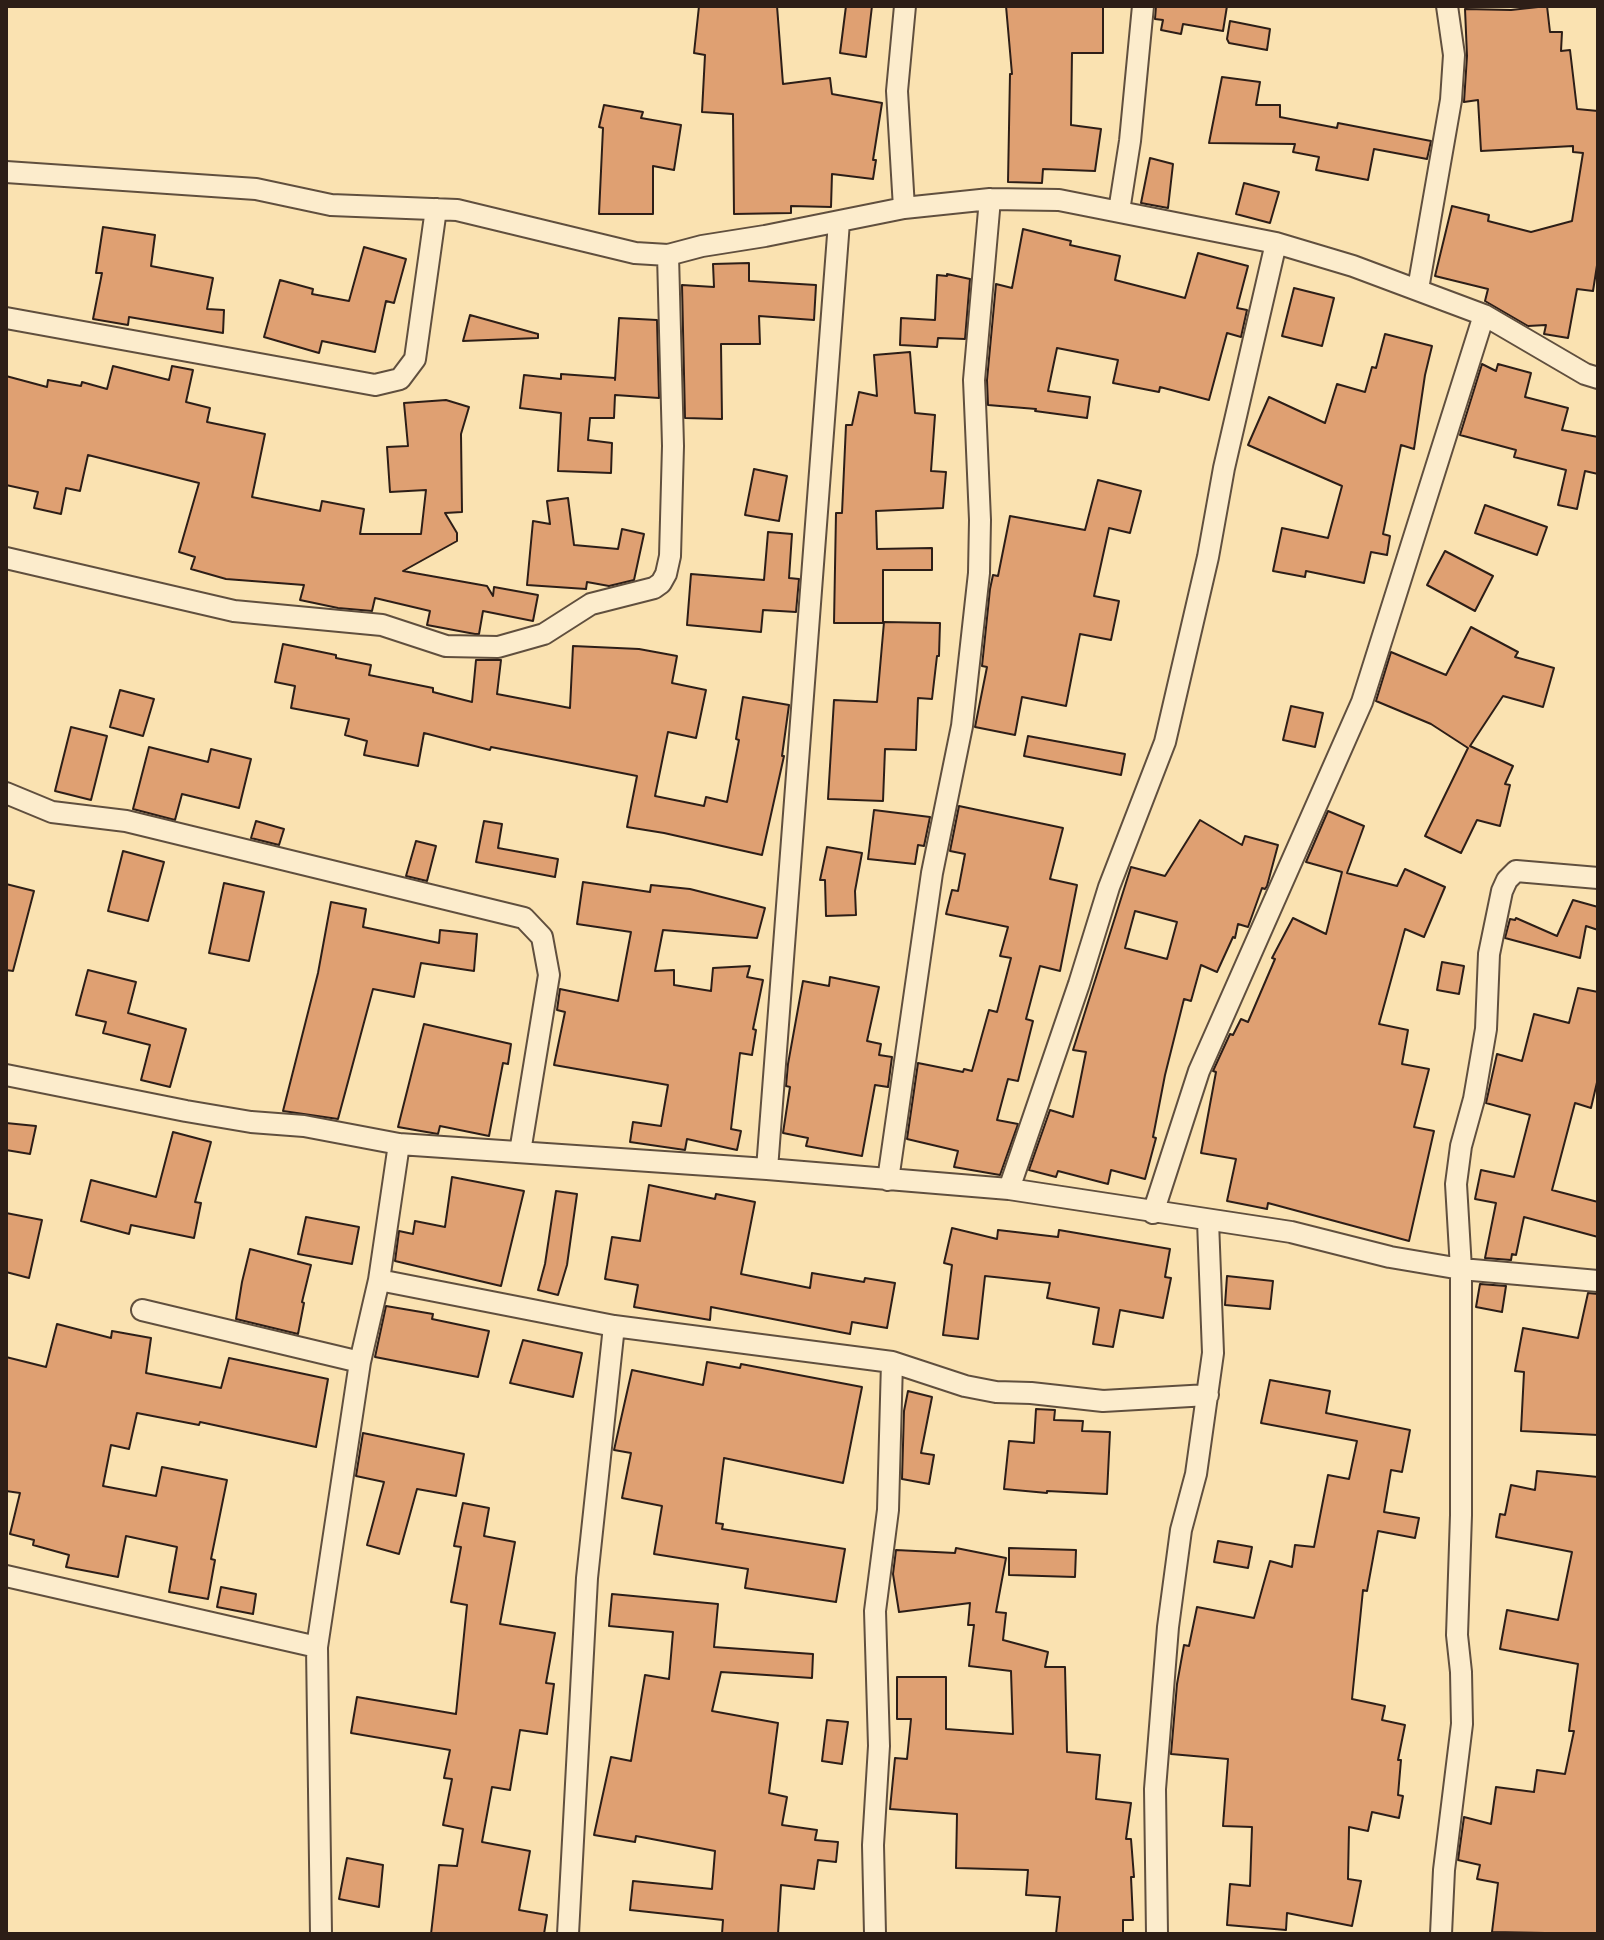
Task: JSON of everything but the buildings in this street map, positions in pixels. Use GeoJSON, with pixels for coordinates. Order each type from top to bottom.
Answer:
{"type":"FeatureCollection","features":[{"type":"Feature","properties":{"kind":"street"},"geometry":{"type":"LineString","coordinates":[[904,208],[897,91],[905,6]]}},
{"type":"Feature","properties":{"kind":"street"},"geometry":{"type":"LineString","coordinates":[[1119,211],[1130,141],[1143,6]]}},
{"type":"Feature","properties":{"kind":"street"},"geometry":{"type":"LineString","coordinates":[[1418,289],[1451,100],[1454,55],[1447,6]]}},
{"type":"Feature","properties":{"kind":"street"},"geometry":{"type":"LineString","coordinates":[[6,172],[256,189],[331,205],[457,210],[635,253],[668,255],[904,208],[990,199],[1059,200],[1276,243],[1353,266],[1484,315],[1585,374],[1598,378]]}},
{"type":"Feature","properties":{"kind":"street"},"geometry":{"type":"LineString","coordinates":[[888,1180],[932,873],[962,726],[979,573],[974,380],[990,199]]}},
{"type":"Feature","properties":{"kind":"street"},"geometry":{"type":"LineString","coordinates":[[6,318],[375,385],[400,379],[415,359],[436,209]]}},
{"type":"Feature","properties":{"kind":"street"},"geometry":{"type":"LineString","coordinates":[[767,1169],[839,222]]}},
{"type":"Feature","properties":{"kind":"street"},"geometry":{"type":"LineString","coordinates":[[1009,1189],[1109,887],[1165,742],[1276,243]]}},
{"type":"Feature","properties":{"kind":"street"},"geometry":{"type":"LineString","coordinates":[[6,558],[234,611],[382,625],[446,646],[498,647],[544,634],[591,604],[654,588],[666,574],[670,556],[673,446],[668,255]]}},
{"type":"Feature","properties":{"kind":"street"},"geometry":{"type":"LineString","coordinates":[[1153,1213],[1199,1071],[1362,702],[1484,315]]}},
{"type":"Feature","properties":{"kind":"street"},"geometry":{"type":"LineString","coordinates":[[6,793],[52,812],[126,821],[524,918],[542,937],[549,975],[520,1152]]}},
{"type":"Feature","properties":{"kind":"street"},"geometry":{"type":"LineString","coordinates":[[1441,1934],[1444,1870],[1462,1724],[1457,1635],[1461,1515],[1461,1269],[1456,1184],[1486,1029],[1489,954],[1502,891],[1516,871],[1598,878]]}},
{"type":"Feature","properties":{"kind":"street"},"geometry":{"type":"LineString","coordinates":[[6,1075],[186,1111],[251,1122],[304,1126],[399,1144],[1009,1189],[1291,1232],[1390,1257],[1461,1269],[1598,1281]]}},
{"type":"Feature","properties":{"kind":"street"},"geometry":{"type":"LineString","coordinates":[[321,1934],[317,1647],[360,1362],[379,1280],[399,1144]]}},
{"type":"Feature","properties":{"kind":"street"},"geometry":{"type":"LineString","coordinates":[[1157,1934],[1155,1789],[1168,1627],[1181,1530],[1196,1474],[1213,1353],[1208,1221]]}},
{"type":"Feature","properties":{"kind":"street"},"geometry":{"type":"LineString","coordinates":[[379,1280],[614,1326],[892,1362],[965,1386],[996,1392],[1103,1401],[1208,1395]]}},
{"type":"Feature","properties":{"kind":"street"},"geometry":{"type":"LineString","coordinates":[[142,1310],[360,1362]]}},
{"type":"Feature","properties":{"kind":"street"},"geometry":{"type":"LineString","coordinates":[[568,1934],[587,1578],[614,1326]]}},
{"type":"Feature","properties":{"kind":"street"},"geometry":{"type":"LineString","coordinates":[[875,1934],[873,1845],[879,1746],[875,1624],[888,1510],[892,1362]]}},
{"type":"Feature","properties":{"kind":"street"},"geometry":{"type":"LineString","coordinates":[[6,1576],[317,1647]]}}]}
